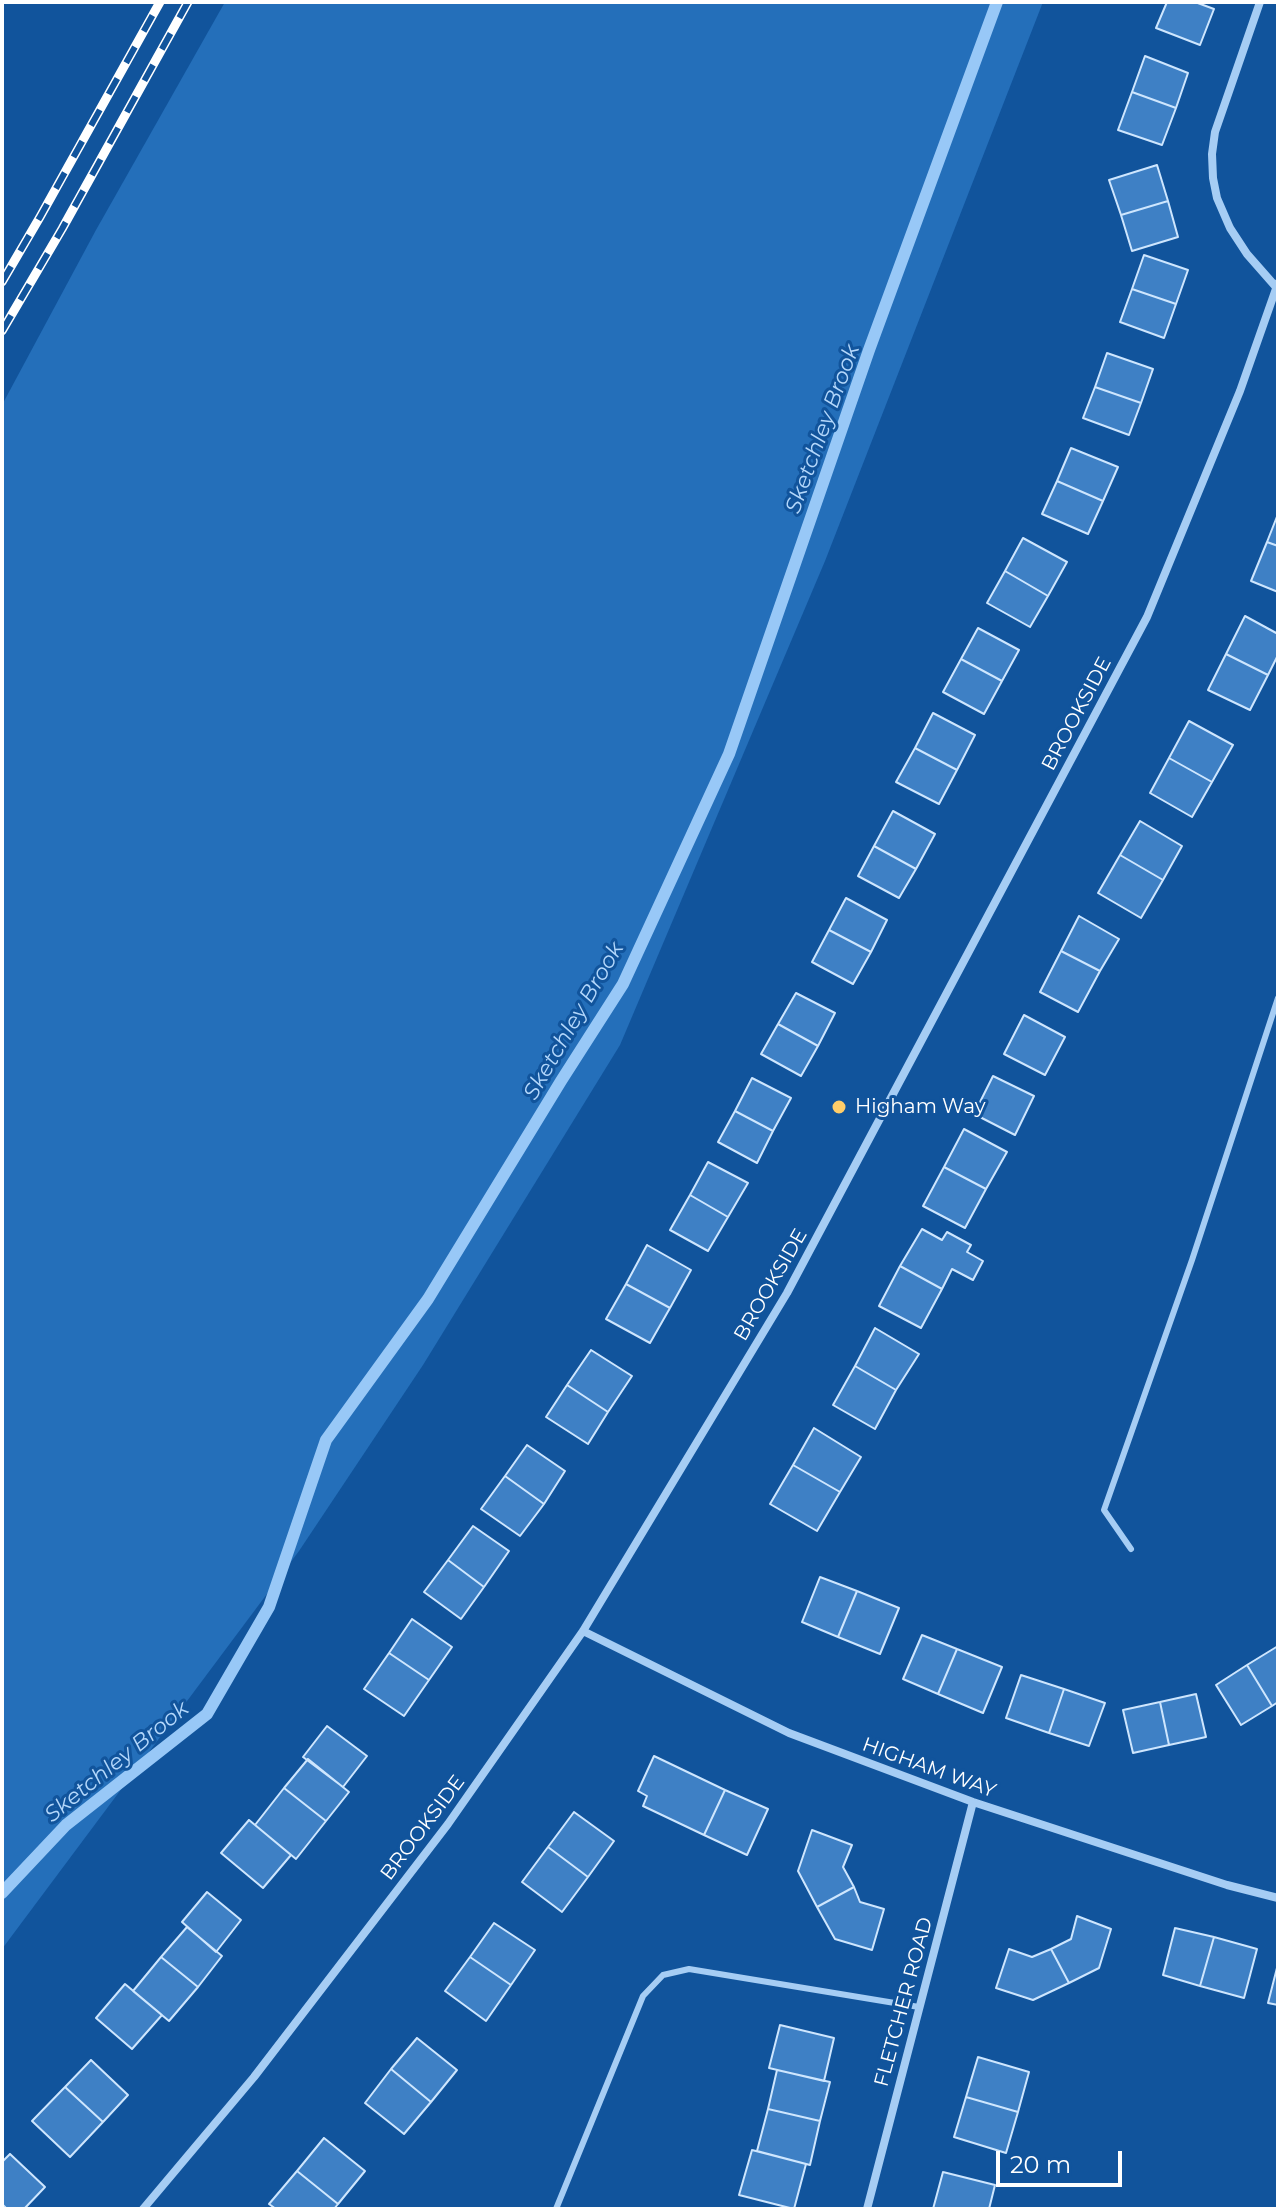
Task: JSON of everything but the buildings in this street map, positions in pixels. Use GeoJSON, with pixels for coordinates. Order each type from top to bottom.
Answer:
{"type":"FeatureCollection","features":[{"type":"Feature","properties":{"kind":"street","name":"BROOKSIDE"},"geometry":{"type":"LineString","coordinates":[[143,2209],[254,2077],[448,1824],[583,1631],[787,1293],[1147,617],[1240,391],[1277,285],[1247,254],[1230,228],[1217,198],[1213,178],[1215,132],[1260,2]]}},
{"type":"Feature","properties":{"kind":"street","name":"HIGHAM WAY"},"geometry":{"type":"LineString","coordinates":[[583,1631],[789,1733],[973,1802],[1227,1885],[1278,1898]]}},
{"type":"Feature","properties":{"kind":"street","name":"FLETCHER ROAD"},"geometry":{"type":"LineString","coordinates":[[867,2209],[973,1802]]}},
{"type":"Feature","properties":{"kind":"lane"},"geometry":{"type":"LineString","coordinates":[[1131,1549],[1104,1510],[1192,1260],[1278,998]]}},
{"type":"Feature","properties":{"kind":"lane"},"geometry":{"type":"LineString","coordinates":[[556,2209],[643,1996],[663,1975],[689,1969],[919,2007]]}},
{"type":"Feature","properties":{"kind":"shaded area"},"geometry":{"type":"Polygon","coordinates":[[[225,2],[1043,2],[825,561],[620,1045],[423,1365],[299,1551],[2,1949],[2,405],[96,230],[225,2]]]}},
{"type":"Feature","properties":{"kind":"waterway","name":"Sketchley Brook"},"geometry":{"type":"LineString","coordinates":[[2,1893],[66,1825],[207,1714],[269,1607],[326,1440],[428,1299],[623,984],[729,754],[869,350],[997,2]]}},
{"type":"Feature","properties":{"kind":"railway"},"geometry":{"type":"LineString","coordinates":[[2,282],[160,2]]}},
{"type":"Feature","properties":{"kind":"railway"},"geometry":{"type":"LineString","coordinates":[[2,331],[188,2]]}},
{"type":"Feature","properties":{"kind":"place","name":"Higham Way"},"geometry":{"type":"Point","coordinates":[839,1107]}}]}
